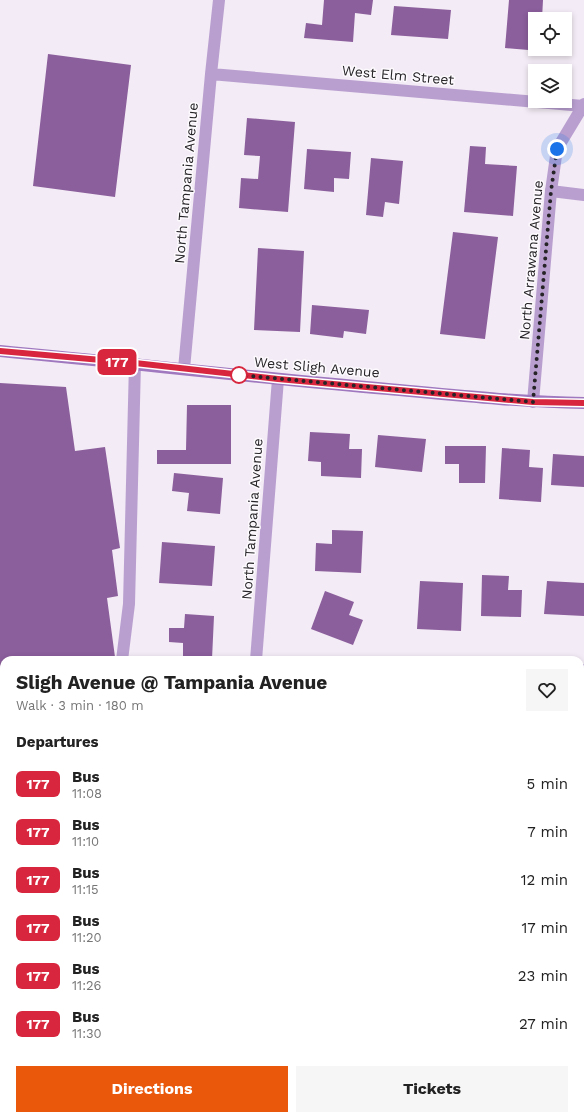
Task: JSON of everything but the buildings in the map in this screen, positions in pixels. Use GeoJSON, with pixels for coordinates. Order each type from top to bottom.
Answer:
{"type":"FeatureCollection","features":[{"type":"Feature","properties":{"kind":"main road","name":"West Sligh Avenue"},"geometry":{"type":"LineString","coordinates":[[0,351],[135,363],[278,379],[533,402],[584,403]]}},
{"type":"Feature","properties":{"kind":"street","name":"North Tampania Avenue"},"geometry":{"type":"LineString","coordinates":[[184,369],[219,0]]}},
{"type":"Feature","properties":{"kind":"street","name":"West Elm Street"},"geometry":{"type":"LineString","coordinates":[[211,74],[584,105]]}},
{"type":"Feature","properties":{"kind":"street","name":"North Arrawana Avenue"},"geometry":{"type":"LineString","coordinates":[[533,402],[551,191],[557,149],[584,105]]}},
{"type":"Feature","properties":{"kind":"street"},"geometry":{"type":"LineString","coordinates":[[551,191],[584,194]]}},
{"type":"Feature","properties":{"kind":"street"},"geometry":{"type":"LineString","coordinates":[[122,656],[129,604],[135,363]]}},
{"type":"Feature","properties":{"kind":"street","name":"North Tampania Avenue"},"geometry":{"type":"LineString","coordinates":[[256,656],[278,379]]}},
{"type":"Feature","properties":{"kind":"bus line","name":"177"},"geometry":{"type":"LineString","coordinates":[[0,351],[135,363],[278,379],[533,402],[584,403]]}},
{"type":"Feature","properties":{"kind":"route"},"geometry":{"type":"LineString","coordinates":[[239,375],[533,402],[551,191],[557,149]]}}]}
